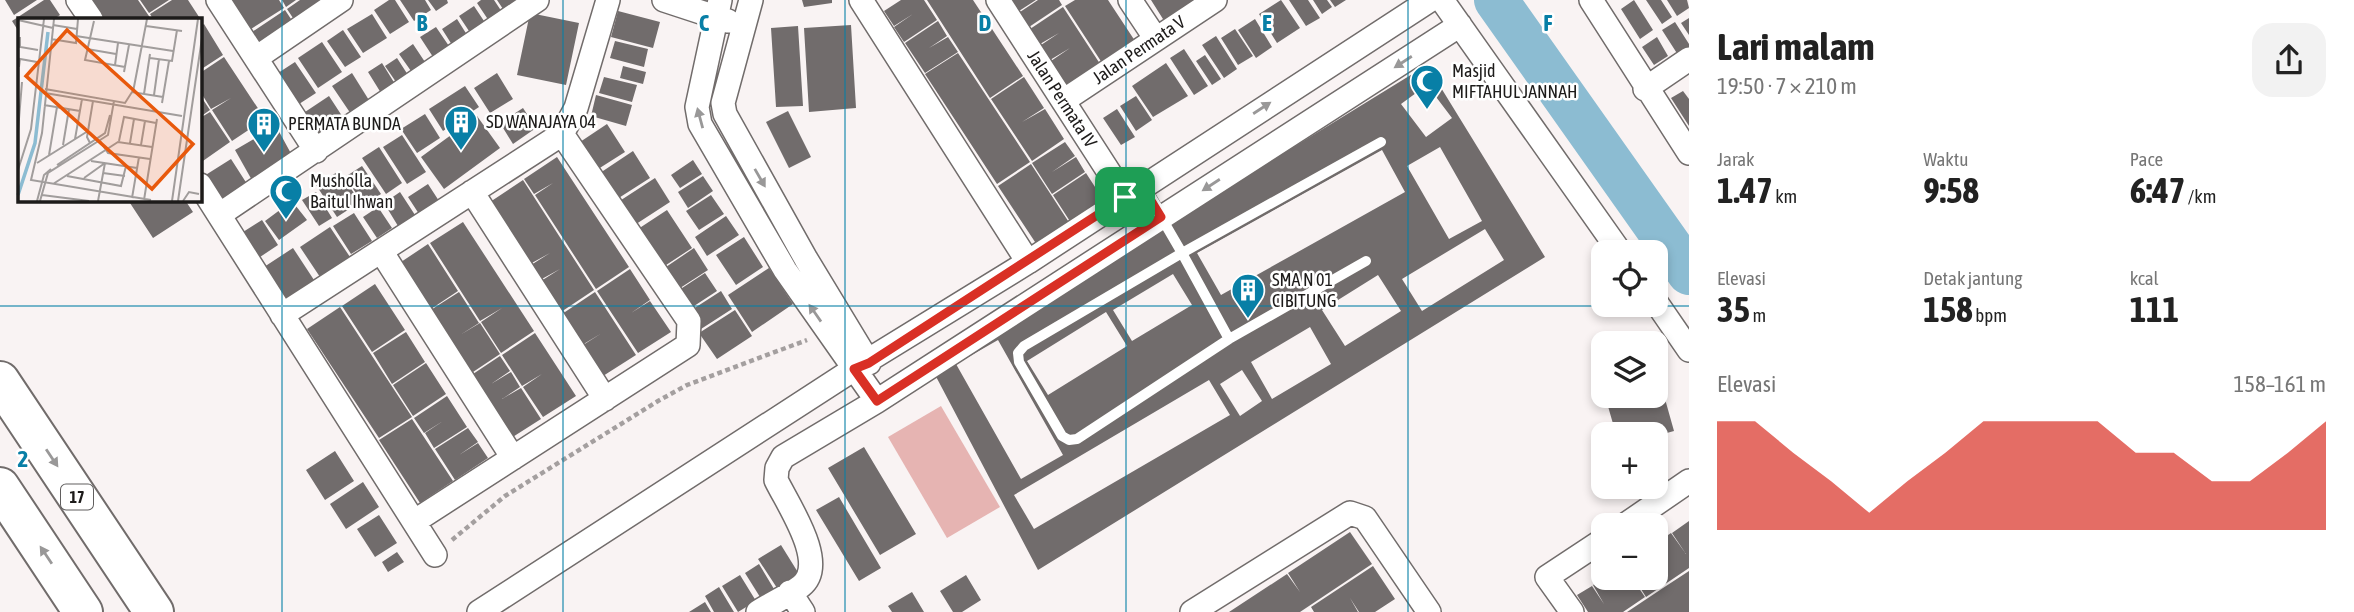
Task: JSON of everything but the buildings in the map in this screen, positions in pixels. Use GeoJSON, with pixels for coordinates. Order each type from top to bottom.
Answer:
{"type":"FeatureCollection","features":[{"type":"Feature","properties":{"kind":"highway","name":"17"},"geometry":{"type":"LineString","coordinates":[[0,381],[154,612]]}},
{"type":"Feature","properties":{"kind":"highway"},"geometry":{"type":"LineString","coordinates":[[0,487],[83,612]]}},
{"type":"Feature","properties":{"kind":"street"},"geometry":{"type":"LineString","coordinates":[[78,0],[90,18]]}},
{"type":"Feature","properties":{"kind":"street"},"geometry":{"type":"LineString","coordinates":[[218,0],[316,151]]}},
{"type":"Feature","properties":{"kind":"street"},"geometry":{"type":"LineString","coordinates":[[256,58],[341,0]]}},
{"type":"Feature","properties":{"kind":"street"},"geometry":{"type":"LineString","coordinates":[[219,215],[537,0]]}},
{"type":"Feature","properties":{"kind":"street"},"geometry":{"type":"LineString","coordinates":[[282,315],[562,134],[576,108],[608,0]]}},
{"type":"Feature","properties":{"kind":"street"},"geometry":{"type":"LineString","coordinates":[[664,0],[718,8],[744,26]]}},
{"type":"Feature","properties":{"kind":"street"},"geometry":{"type":"LineString","coordinates":[[751,0],[723,103],[735,133],[806,259],[877,401]]}},
{"type":"Feature","properties":{"kind":"street","name":"Jalan Permata IV"},"geometry":{"type":"LineString","coordinates":[[998,0],[1063,101],[1134,192]]}},
{"type":"Feature","properties":{"kind":"street"},"geometry":{"type":"LineString","coordinates":[[1130,0],[1156,39]]}},
{"type":"Feature","properties":{"kind":"street","name":"Jalan Permata V"},"geometry":{"type":"LineString","coordinates":[[1063,101],[1214,0]]}},
{"type":"Feature","properties":{"kind":"street"},"geometry":{"type":"LineString","coordinates":[[479,612],[1028,262],[1430,0]]}},
{"type":"Feature","properties":{"kind":"street"},"geometry":{"type":"LineString","coordinates":[[1441,0],[1612,240]]}},
{"type":"Feature","properties":{"kind":"street"},"geometry":{"type":"LineString","coordinates":[[1591,0],[1645,89],[1689,153]]}},
{"type":"Feature","properties":{"kind":"street"},"geometry":{"type":"LineString","coordinates":[[865,3],[1028,262]]}},
{"type":"Feature","properties":{"kind":"street"},"geometry":{"type":"LineString","coordinates":[[718,8],[696,107],[700,124],[785,270],[828,332],[861,366]]}},
{"type":"Feature","properties":{"kind":"street"},"geometry":{"type":"LineString","coordinates":[[758,612],[807,579],[811,557],[776,480],[777,468],[783,457],[877,401],[1460,25]]}},
{"type":"Feature","properties":{"kind":"street"},"geometry":{"type":"LineString","coordinates":[[1645,89],[1689,59]]}},
{"type":"Feature","properties":{"kind":"street"},"geometry":{"type":"LineString","coordinates":[[712,147],[735,133]]}},
{"type":"Feature","properties":{"kind":"street"},"geometry":{"type":"LineString","coordinates":[[415,521],[688,345],[691,326],[562,134]]}},
{"type":"Feature","properties":{"kind":"street"},"geometry":{"type":"LineString","coordinates":[[201,187],[435,555]]}},
{"type":"Feature","properties":{"kind":"street"},"geometry":{"type":"LineString","coordinates":[[472,192],[605,399]]}},
{"type":"Feature","properties":{"kind":"street"},"geometry":{"type":"LineString","coordinates":[[380,251],[513,458]]}},
{"type":"Feature","properties":{"kind":"street"},"geometry":{"type":"LineString","coordinates":[[785,270],[806,259]]}},
{"type":"Feature","properties":{"kind":"street"},"geometry":{"type":"LineString","coordinates":[[1666,317],[1689,350]]}},
{"type":"Feature","properties":{"kind":"street"},"geometry":{"type":"LineString","coordinates":[[1642,513],[1689,481]]}},
{"type":"Feature","properties":{"kind":"street"},"geometry":{"type":"LineString","coordinates":[[1192,612],[1350,513],[1365,518],[1420,609]]}},
{"type":"Feature","properties":{"kind":"street"},"geometry":{"type":"LineString","coordinates":[[1572,612],[1547,578],[1591,548]]}},
{"type":"Feature","properties":{"kind":"street"},"geometry":{"type":"LineString","coordinates":[[790,592],[803,612]]}},
{"type":"Feature","properties":{"kind":"lane"},"geometry":{"type":"LineString","coordinates":[[1367,261],[1229,339],[1077,439],[1069,440],[1062,436],[1019,362],[1018,354],[1024,346],[1182,253],[1381,142]]}},
{"type":"Feature","properties":{"kind":"lane"},"geometry":{"type":"LineString","coordinates":[[1134,192],[1161,217],[1229,339]]}},
{"type":"Feature","properties":{"kind":"path"},"geometry":{"type":"LineString","coordinates":[[435,555],[505,496],[658,401],[687,385],[828,332]]}},
{"type":"Feature","properties":{"kind":"shaded area"},"geometry":{"type":"Polygon","coordinates":[[[941,406],[1000,507],[947,538],[888,437],[941,406]]]}},
{"type":"Feature","properties":{"kind":"waterway"},"geometry":{"type":"LineString","coordinates":[[1496,0],[1689,273]]}},
{"type":"Feature","properties":{"kind":"place","name":"Masjid MIFTAHUL JANNAH"},"geometry":{"type":"Point","coordinates":[1427,111]}},
{"type":"Feature","properties":{"kind":"place","name":"SD WANAJAYA 04"},"geometry":{"type":"Point","coordinates":[461,152]}},
{"type":"Feature","properties":{"kind":"place","name":"PERMATA BUNDA"},"geometry":{"type":"Point","coordinates":[264,154]}},
{"type":"Feature","properties":{"kind":"place","name":"Musholla Baitul Ihwan"},"geometry":{"type":"Point","coordinates":[286,221]}},
{"type":"Feature","properties":{"kind":"place","name":"SMA N 01 CIBITUNG"},"geometry":{"type":"Point","coordinates":[1248,320]}},
{"type":"Feature","properties":{"kind":"route"},"geometry":{"type":"LineString","coordinates":[[1142,186],[1161,217],[877,401],[854,369],[869,363],[1125,197],[1142,186]]}}]}
